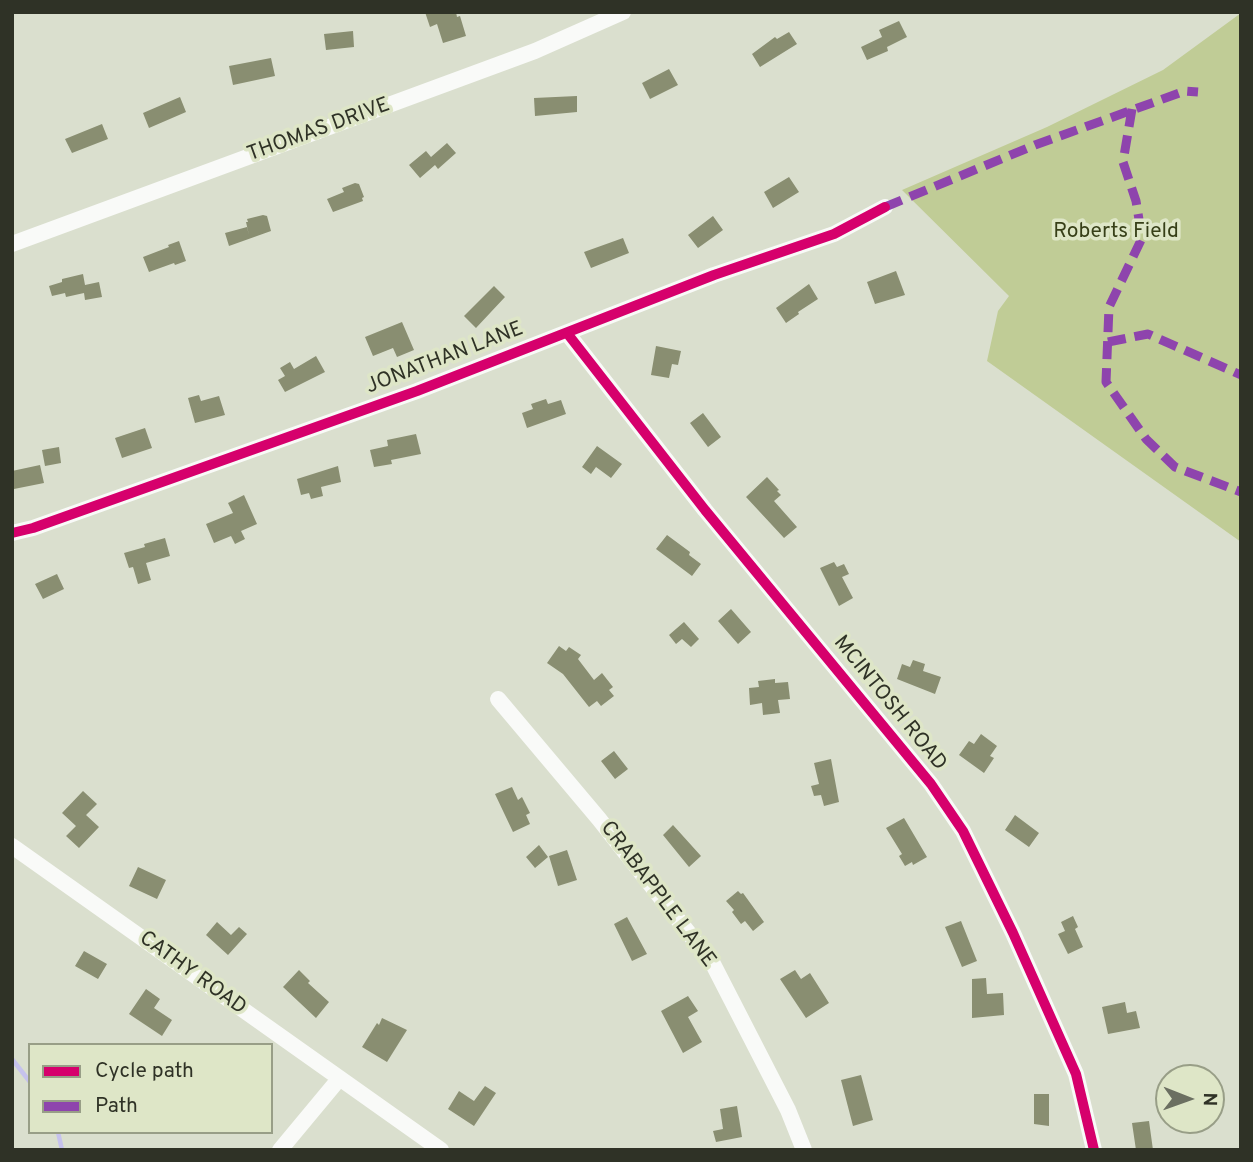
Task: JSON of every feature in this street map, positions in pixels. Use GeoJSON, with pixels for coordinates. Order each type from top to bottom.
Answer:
{"type":"FeatureCollection","features":[{"type":"Feature","properties":{"kind":"street","name":"THOMAS DRIVE"},"geometry":{"type":"LineString","coordinates":[[12,244],[534,51],[623,12]]}},
{"type":"Feature","properties":{"kind":"street","name":"JONATHAN LANE"},"geometry":{"type":"LineString","coordinates":[[12,533],[33,528],[417,391],[714,275],[834,234],[885,207]]}},
{"type":"Feature","properties":{"kind":"street","name":"MCINTOSH ROAD"},"geometry":{"type":"LineString","coordinates":[[567,333],[705,510],[931,784],[963,831],[1013,933],[1076,1074],[1094,1150]]}},
{"type":"Feature","properties":{"kind":"street","name":"CRABAPPLE LANE"},"geometry":{"type":"LineString","coordinates":[[498,699],[599,819],[713,964],[788,1110],[804,1150]]}},
{"type":"Feature","properties":{"kind":"street","name":"CATHY ROAD"},"geometry":{"type":"LineString","coordinates":[[12,846],[441,1150]]}},
{"type":"Feature","properties":{"kind":"street"},"geometry":{"type":"LineString","coordinates":[[280,1150],[339,1079]]}},
{"type":"Feature","properties":{"kind":"green space","name":"Roberts Field"},"geometry":{"type":"Polygon","coordinates":[[[1241,13],[1241,542],[987,361],[998,311],[1009,296],[902,190],[1047,127],[1163,70],[1241,13]]]}},
{"type":"Feature","properties":{"kind":"building"},"geometry":{"type":"Polygon","coordinates":[[[425,12],[456,12],[457,17],[460,16],[466,36],[443,43],[437,24],[430,27],[425,12]]]}},
{"type":"Feature","properties":{"kind":"building"},"geometry":{"type":"Polygon","coordinates":[[[899,21],[907,37],[887,47],[888,51],[867,60],[861,47],[882,37],[879,30],[899,21]]]}},
{"type":"Feature","properties":{"kind":"building"},"geometry":{"type":"Polygon","coordinates":[[[353,31],[354,47],[326,50],[324,34],[353,31]]]}},
{"type":"Feature","properties":{"kind":"building"},"geometry":{"type":"Polygon","coordinates":[[[789,32],[797,44],[760,67],[752,54],[775,37],[777,39],[789,32]]]}},
{"type":"Feature","properties":{"kind":"building"},"geometry":{"type":"Polygon","coordinates":[[[271,58],[275,76],[233,85],[229,66],[271,58]]]}},
{"type":"Feature","properties":{"kind":"building"},"geometry":{"type":"Polygon","coordinates":[[[669,69],[678,85],[650,99],[642,83],[669,69]]]}},
{"type":"Feature","properties":{"kind":"building"},"geometry":{"type":"Polygon","coordinates":[[[577,96],[577,112],[535,116],[534,98],[577,96]]]}},
{"type":"Feature","properties":{"kind":"building"},"geometry":{"type":"Polygon","coordinates":[[[180,97],[186,112],[149,128],[143,113],[180,97]]]}},
{"type":"Feature","properties":{"kind":"building"},"geometry":{"type":"Polygon","coordinates":[[[102,124],[108,139],[72,153],[65,139],[102,124]]]}},
{"type":"Feature","properties":{"kind":"building"},"geometry":{"type":"Polygon","coordinates":[[[447,143],[456,153],[438,169],[435,165],[420,178],[409,165],[426,151],[431,157],[447,143]]]}},
{"type":"Feature","properties":{"kind":"building"},"geometry":{"type":"Polygon","coordinates":[[[789,177],[799,192],[773,208],[764,192],[789,177]]]}},
{"type":"Feature","properties":{"kind":"building"},"geometry":{"type":"Polygon","coordinates":[[[359,184],[363,201],[333,212],[327,199],[344,192],[342,188],[359,184]]]}},
{"type":"Feature","properties":{"kind":"building"},"geometry":{"type":"Polygon","coordinates":[[[267,216],[271,231],[229,246],[225,233],[247,227],[249,235],[247,219],[267,216]]]}},
{"type":"Feature","properties":{"kind":"building"},"geometry":{"type":"Polygon","coordinates":[[[713,216],[723,230],[698,248],[688,235],[713,216]]]}},
{"type":"Feature","properties":{"kind":"building"},"geometry":{"type":"Polygon","coordinates":[[[623,238],[629,253],[591,268],[584,252],[623,238]]]}},
{"type":"Feature","properties":{"kind":"building"},"geometry":{"type":"Polygon","coordinates":[[[179,241],[186,261],[149,272],[143,257],[179,241]]]}},
{"type":"Feature","properties":{"kind":"building"},"geometry":{"type":"Polygon","coordinates":[[[896,271],[905,295],[875,304],[867,282],[896,271]]]}},
{"type":"Feature","properties":{"kind":"building"},"geometry":{"type":"Polygon","coordinates":[[[83,274],[85,285],[99,282],[102,297],[85,300],[84,293],[66,297],[65,293],[52,296],[49,286],[62,282],[62,279],[83,274]]]}},
{"type":"Feature","properties":{"kind":"building"},"geometry":{"type":"Polygon","coordinates":[[[809,284],[818,299],[786,323],[776,308],[809,284]]]}},
{"type":"Feature","properties":{"kind":"building"},"geometry":{"type":"Polygon","coordinates":[[[494,286],[505,297],[476,328],[464,316],[494,286]]]}},
{"type":"Feature","properties":{"kind":"building"},"geometry":{"type":"Polygon","coordinates":[[[402,322],[414,350],[397,357],[393,348],[373,356],[365,337],[402,322]]]}},
{"type":"Feature","properties":{"kind":"building"},"geometry":{"type":"Polygon","coordinates":[[[656,346],[681,351],[678,365],[672,364],[669,378],[651,375],[656,346]]]}},
{"type":"Feature","properties":{"kind":"building"},"geometry":{"type":"Polygon","coordinates":[[[316,356],[325,372],[285,392],[278,380],[285,376],[280,368],[290,362],[294,369],[316,356]]]}},
{"type":"Feature","properties":{"kind":"building"},"geometry":{"type":"Polygon","coordinates":[[[199,395],[201,401],[219,396],[225,415],[195,423],[188,398],[199,395]]]}},
{"type":"Feature","properties":{"kind":"building"},"geometry":{"type":"Polygon","coordinates":[[[546,399],[548,404],[561,400],[566,414],[527,428],[522,413],[533,409],[531,404],[546,399]]]}},
{"type":"Feature","properties":{"kind":"building"},"geometry":{"type":"Polygon","coordinates":[[[703,413],[721,437],[708,447],[690,423],[703,413]]]}},
{"type":"Feature","properties":{"kind":"building"},"geometry":{"type":"Polygon","coordinates":[[[145,428],[152,448],[122,458],[115,438],[145,428]]]}},
{"type":"Feature","properties":{"kind":"building"},"geometry":{"type":"Polygon","coordinates":[[[416,434],[421,454],[391,460],[392,464],[374,467],[370,450],[388,446],[387,440],[416,434]]]}},
{"type":"Feature","properties":{"kind":"building"},"geometry":{"type":"Polygon","coordinates":[[[597,446],[622,464],[611,478],[596,467],[591,474],[582,467],[597,446]]]}},
{"type":"Feature","properties":{"kind":"building"},"geometry":{"type":"Polygon","coordinates":[[[59,447],[61,463],[45,466],[42,450],[59,447]]]}},
{"type":"Feature","properties":{"kind":"building"},"geometry":{"type":"Polygon","coordinates":[[[40,465],[44,483],[14,489],[12,471],[40,465]]]}},
{"type":"Feature","properties":{"kind":"building"},"geometry":{"type":"Polygon","coordinates":[[[338,466],[341,482],[321,487],[323,496],[311,499],[309,493],[301,495],[297,479],[338,466]]]}},
{"type":"Feature","properties":{"kind":"building"},"geometry":{"type":"Polygon","coordinates":[[[767,477],[781,495],[774,501],[797,527],[784,538],[746,497],[767,477]]]}},
{"type":"Feature","properties":{"kind":"building"},"geometry":{"type":"Polygon","coordinates":[[[244,495],[257,524],[241,531],[245,539],[235,544],[231,536],[214,543],[206,524],[233,513],[228,503],[244,495]]]}},
{"type":"Feature","properties":{"kind":"building"},"geometry":{"type":"Polygon","coordinates":[[[667,535],[701,564],[692,576],[656,549],[667,535]]]}},
{"type":"Feature","properties":{"kind":"building"},"geometry":{"type":"Polygon","coordinates":[[[165,538],[170,556],[146,563],[151,580],[138,584],[133,567],[129,568],[124,553],[165,538]]]}},
{"type":"Feature","properties":{"kind":"building"},"geometry":{"type":"Polygon","coordinates":[[[834,562],[837,567],[844,564],[849,574],[842,577],[853,598],[839,606],[820,568],[834,562]]]}},
{"type":"Feature","properties":{"kind":"building"},"geometry":{"type":"Polygon","coordinates":[[[57,574],[64,589],[43,599],[35,584],[57,574]]]}},
{"type":"Feature","properties":{"kind":"building"},"geometry":{"type":"Polygon","coordinates":[[[731,609],[751,632],[738,644],[718,621],[731,609]]]}},
{"type":"Feature","properties":{"kind":"building"},"geometry":{"type":"Polygon","coordinates":[[[684,622],[699,639],[691,647],[682,639],[676,644],[669,635],[684,622]]]}},
{"type":"Feature","properties":{"kind":"building"},"geometry":{"type":"Polygon","coordinates":[[[559,646],[566,651],[569,647],[581,655],[578,659],[594,680],[602,673],[613,687],[609,690],[614,696],[601,706],[597,701],[589,707],[563,674],[547,663],[559,646]]]}},
{"type":"Feature","properties":{"kind":"building"},"geometry":{"type":"Polygon","coordinates":[[[913,660],[925,664],[923,671],[941,677],[935,694],[897,679],[902,664],[910,667],[913,660]]]}},
{"type":"Feature","properties":{"kind":"building"},"geometry":{"type":"Polygon","coordinates":[[[775,679],[775,683],[788,682],[790,699],[778,700],[780,713],[763,715],[762,703],[750,705],[749,688],[759,687],[758,681],[775,679]]]}},
{"type":"Feature","properties":{"kind":"building"},"geometry":{"type":"Polygon","coordinates":[[[981,734],[997,746],[990,756],[994,758],[984,773],[959,755],[969,741],[974,744],[981,734]]]}},
{"type":"Feature","properties":{"kind":"building"},"geometry":{"type":"Polygon","coordinates":[[[614,751],[628,769],[615,779],[601,761],[614,751]]]}},
{"type":"Feature","properties":{"kind":"building"},"geometry":{"type":"Polygon","coordinates":[[[831,759],[839,802],[824,806],[821,795],[814,796],[811,786],[819,784],[814,763],[831,759]]]}},
{"type":"Feature","properties":{"kind":"building"},"geometry":{"type":"Polygon","coordinates":[[[512,787],[518,800],[522,797],[530,813],[526,815],[530,824],[513,832],[495,794],[512,787]]]}},
{"type":"Feature","properties":{"kind":"building"},"geometry":{"type":"Polygon","coordinates":[[[83,791],[97,804],[86,815],[99,827],[79,848],[66,836],[76,826],[62,813],[83,791]]]}},
{"type":"Feature","properties":{"kind":"building"},"geometry":{"type":"Polygon","coordinates":[[[1015,815],[1039,833],[1029,847],[1005,830],[1015,815]]]}},
{"type":"Feature","properties":{"kind":"building"},"geometry":{"type":"Polygon","coordinates":[[[904,818],[927,857],[913,865],[912,862],[905,866],[899,856],[902,854],[886,828],[904,818]]]}},
{"type":"Feature","properties":{"kind":"building"},"geometry":{"type":"Polygon","coordinates":[[[673,825],[701,856],[689,867],[663,835],[673,825]]]}},
{"type":"Feature","properties":{"kind":"building"},"geometry":{"type":"Polygon","coordinates":[[[539,845],[548,857],[535,868],[526,857],[539,845]]]}},
{"type":"Feature","properties":{"kind":"building"},"geometry":{"type":"Polygon","coordinates":[[[567,850],[577,880],[558,886],[549,856],[567,850]]]}},
{"type":"Feature","properties":{"kind":"building"},"geometry":{"type":"Polygon","coordinates":[[[138,867],[166,880],[157,899],[129,886],[138,867]]]}},
{"type":"Feature","properties":{"kind":"building"},"geometry":{"type":"Polygon","coordinates":[[[738,891],[743,893],[764,922],[753,931],[745,921],[741,924],[726,901],[738,891]]]}},
{"type":"Feature","properties":{"kind":"building"},"geometry":{"type":"Polygon","coordinates":[[[1073,916],[1083,947],[1068,954],[1058,934],[1065,931],[1061,922],[1073,916]]]}},
{"type":"Feature","properties":{"kind":"building"},"geometry":{"type":"Polygon","coordinates":[[[627,917],[647,954],[632,961],[614,924],[627,917]]]}},
{"type":"Feature","properties":{"kind":"building"},"geometry":{"type":"Polygon","coordinates":[[[961,921],[977,961],[962,967],[945,927],[961,921]]]}},
{"type":"Feature","properties":{"kind":"building"},"geometry":{"type":"Polygon","coordinates":[[[217,922],[231,935],[239,927],[247,934],[228,955],[206,935],[217,922]]]}},
{"type":"Feature","properties":{"kind":"building"},"geometry":{"type":"Polygon","coordinates":[[[84,951],[107,964],[98,979],[75,966],[84,951]]]}},
{"type":"Feature","properties":{"kind":"building"},"geometry":{"type":"Polygon","coordinates":[[[299,970],[310,981],[308,983],[329,1002],[316,1018],[283,987],[299,970]]]}},
{"type":"Feature","properties":{"kind":"building"},"geometry":{"type":"Polygon","coordinates":[[[795,970],[801,979],[810,973],[829,1003],[806,1018],[780,979],[795,970]]]}},
{"type":"Feature","properties":{"kind":"building"},"geometry":{"type":"Polygon","coordinates":[[[986,978],[987,994],[1003,993],[1004,1015],[972,1018],[972,979],[986,978]]]}},
{"type":"Feature","properties":{"kind":"building"},"geometry":{"type":"Polygon","coordinates":[[[146,989],[160,999],[154,1008],[172,1020],[162,1036],[129,1014],[146,989]]]}},
{"type":"Feature","properties":{"kind":"building"},"geometry":{"type":"Polygon","coordinates":[[[688,996],[698,1011],[688,1017],[702,1042],[683,1053],[661,1011],[688,996]]]}},
{"type":"Feature","properties":{"kind":"building"},"geometry":{"type":"Polygon","coordinates":[[[1125,1002],[1127,1013],[1136,1011],[1140,1028],[1108,1034],[1102,1007],[1125,1002]]]}},
{"type":"Feature","properties":{"kind":"building"},"geometry":{"type":"Polygon","coordinates":[[[382,1018],[407,1030],[387,1062],[362,1047],[382,1018]]]}},
{"type":"Feature","properties":{"kind":"building"},"geometry":{"type":"Polygon","coordinates":[[[861,1075],[873,1120],[853,1126],[841,1080],[861,1075]]]}},
{"type":"Feature","properties":{"kind":"building"},"geometry":{"type":"Polygon","coordinates":[[[485,1086],[496,1093],[474,1126],[448,1109],[459,1091],[474,1101],[485,1086]]]}},
{"type":"Feature","properties":{"kind":"building"},"geometry":{"type":"Polygon","coordinates":[[[1034,1094],[1049,1094],[1049,1126],[1034,1124],[1034,1094]]]}},
{"type":"Feature","properties":{"kind":"building"},"geometry":{"type":"Polygon","coordinates":[[[737,1106],[742,1137],[716,1142],[713,1131],[723,1129],[720,1109],[737,1106]]]}},
{"type":"Feature","properties":{"kind":"building"},"geometry":{"type":"Polygon","coordinates":[[[1149,1121],[1153,1150],[1136,1150],[1132,1123],[1149,1121]]]}},
{"type":"Feature","properties":{"kind":"waterway"},"geometry":{"type":"LineString","coordinates":[[12,1059],[28,1079]]}},
{"type":"Feature","properties":{"kind":"waterway"},"geometry":{"type":"LineString","coordinates":[[58,1134],[62,1150]]}},
{"type":"Feature","properties":{"kind":"marked path"},"geometry":{"type":"LineString","coordinates":[[885,207],[1035,145],[1185,91],[1198,92]]}},
{"type":"Feature","properties":{"kind":"marked path"},"geometry":{"type":"LineString","coordinates":[[1132,109],[1123,162],[1136,201],[1142,238],[1109,307],[1106,382],[1146,439],[1175,467],[1241,492]]}},
{"type":"Feature","properties":{"kind":"marked path"},"geometry":{"type":"LineString","coordinates":[[1108,342],[1148,334],[1241,375]]}},
{"type":"Feature","properties":{"kind":"cycle path"},"geometry":{"type":"LineString","coordinates":[[12,533],[33,528],[417,391],[714,275],[834,234],[885,207]]}},
{"type":"Feature","properties":{"kind":"cycle path"},"geometry":{"type":"LineString","coordinates":[[567,333],[705,510],[931,784],[963,831],[1013,933],[1076,1074],[1094,1150]]}}]}
